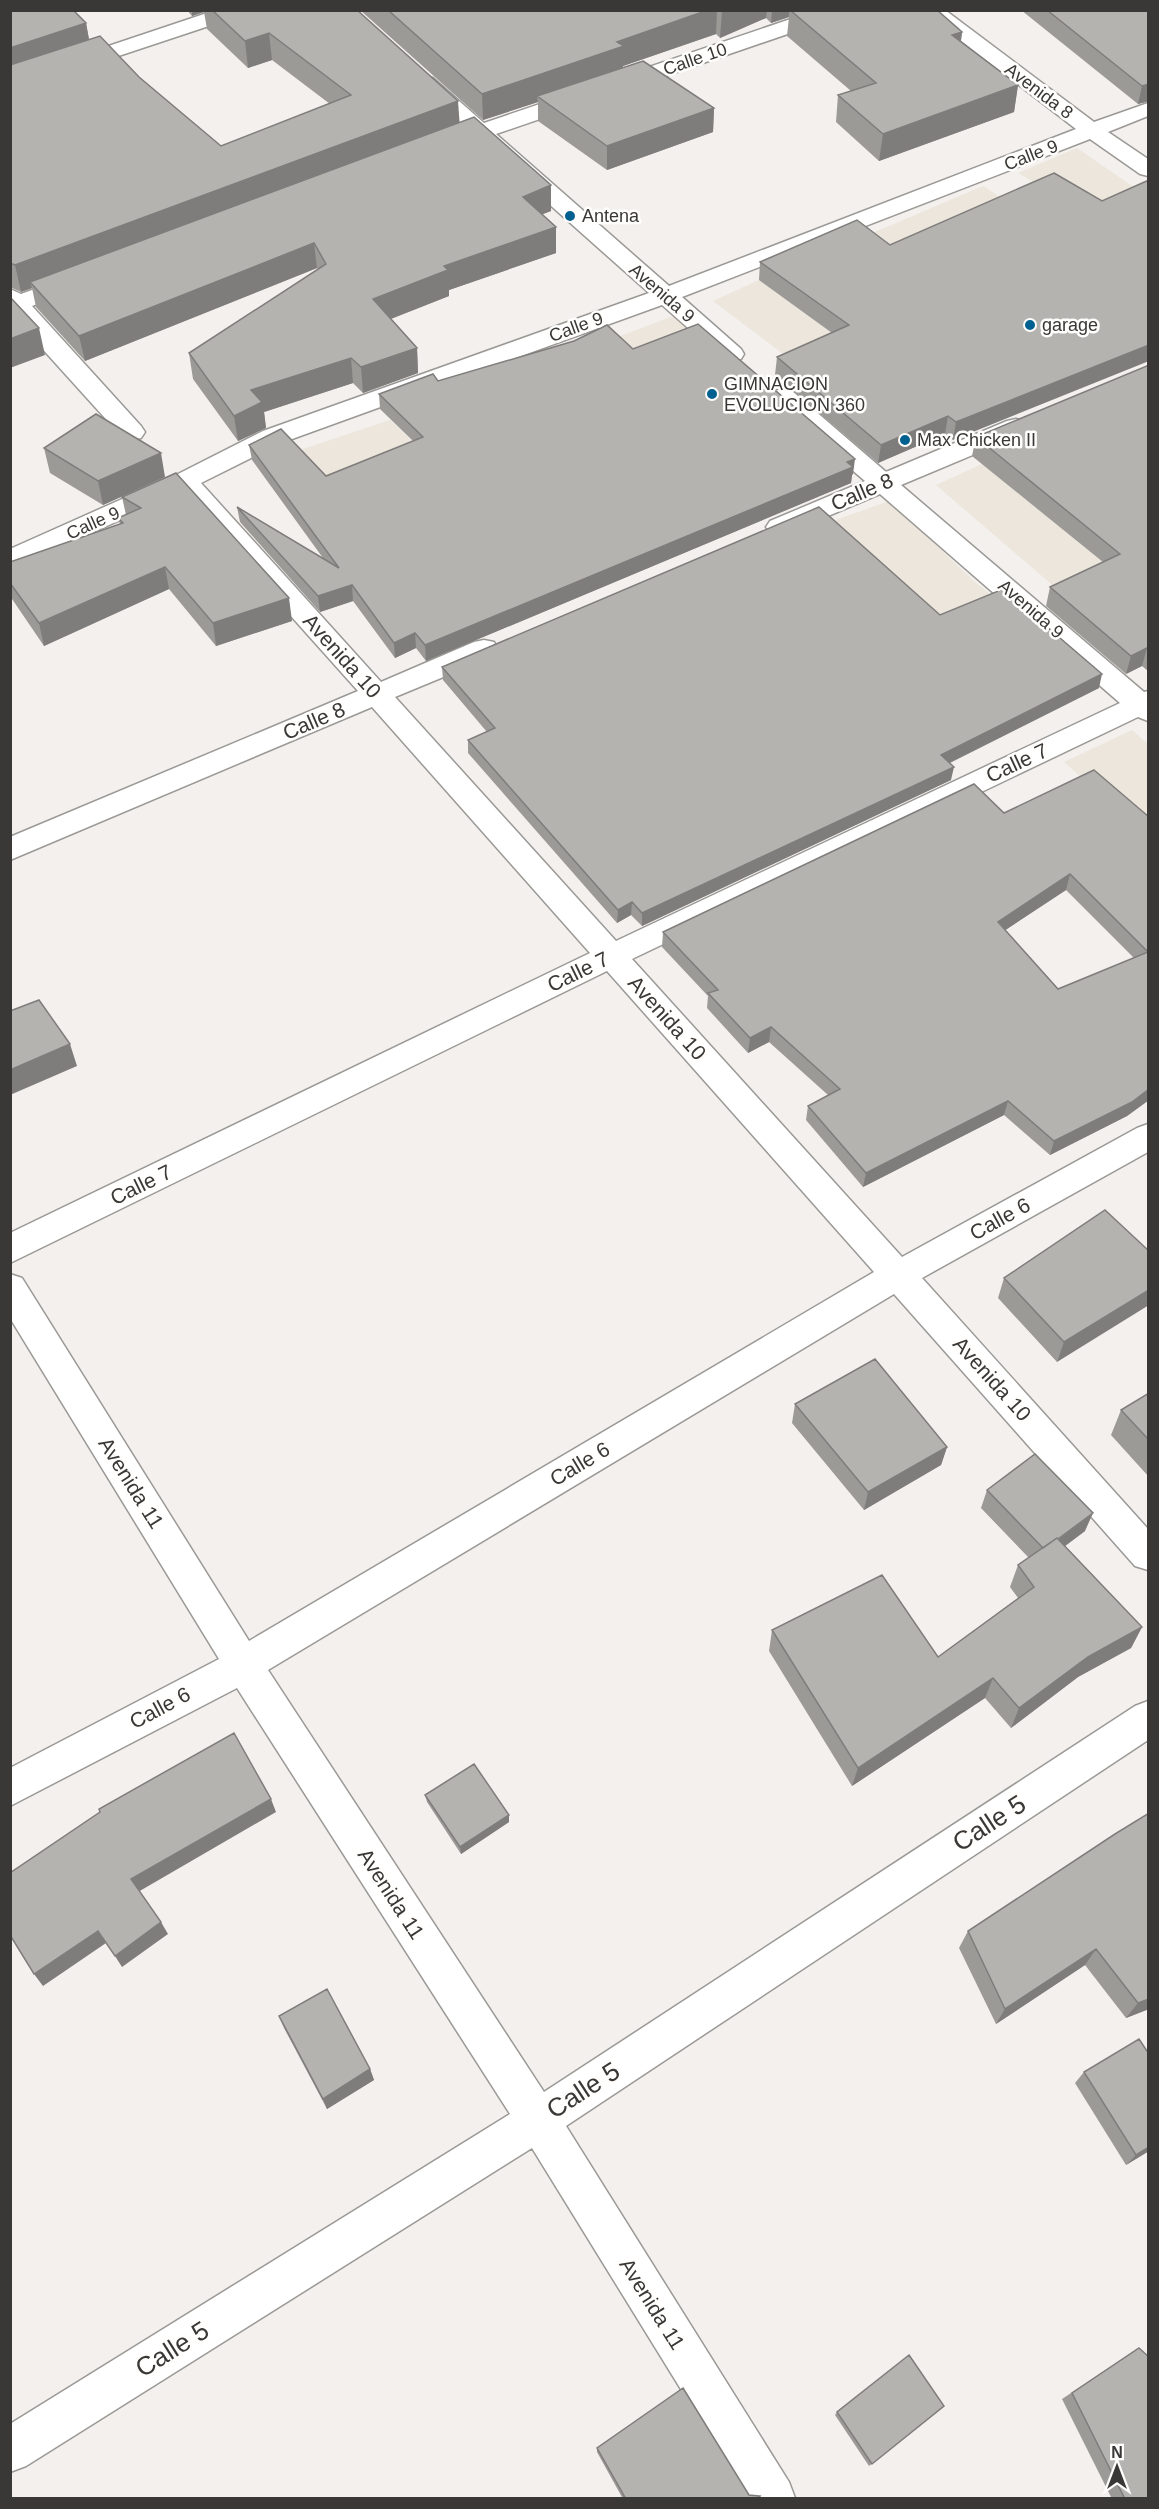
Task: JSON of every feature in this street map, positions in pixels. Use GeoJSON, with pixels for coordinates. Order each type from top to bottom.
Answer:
{"type":"FeatureCollection","features":[{"type":"Feature","properties":{"kind":"street"},"geometry":{"type":"LineString","coordinates":[[10,86],[238,10]]}},
{"type":"Feature","properties":{"kind":"street","name":"Calle 10"},"geometry":{"type":"LineString","coordinates":[[446,144],[839,10]]}},
{"type":"Feature","properties":{"kind":"street","name":"Avenida 8"},"geometry":{"type":"LineString","coordinates":[[931,10],[1092,131],[1149,169]]}},
{"type":"Feature","properties":{"kind":"street","name":"Avenida 9"},"geometry":{"type":"LineString","coordinates":[[411,71],[664,296],[1146,705]]}},
{"type":"Feature","properties":{"kind":"street","name":"Calle 9"},"geometry":{"type":"LineString","coordinates":[[10,560],[185,481],[272,437],[664,296],[1149,109]]}},
{"type":"Feature","properties":{"kind":"street"},"geometry":{"type":"LineString","coordinates":[[95,275],[13,302],[132,432]]}},
{"type":"Feature","properties":{"kind":"street","name":"Calle 8"},"geometry":{"type":"LineString","coordinates":[[752,538],[1038,417]]}},
{"type":"Feature","properties":{"kind":"street","name":"Avenida 10"},"geometry":{"type":"LineString","coordinates":[[185,481],[1149,1554]]}},
{"type":"Feature","properties":{"kind":"street","name":"Calle 8"},"geometry":{"type":"LineString","coordinates":[[10,849],[509,639]]}},
{"type":"Feature","properties":{"kind":"street","name":"Calle 7"},"geometry":{"type":"LineString","coordinates":[[10,1249],[611,956],[1146,705]]}},
{"type":"Feature","properties":{"kind":"street","name":"Calle 6"},"geometry":{"type":"LineString","coordinates":[[10,1788],[243,1665],[898,1275],[1149,1137]]}},
{"type":"Feature","properties":{"kind":"street","name":"Avenida 11"},"geometry":{"type":"LineString","coordinates":[[10,1288],[243,1665],[538,2120],[773,2499]]}},
{"type":"Feature","properties":{"kind":"street","name":"Calle 5"},"geometry":{"type":"LineString","coordinates":[[10,2450],[538,2120],[1149,1719]]}},
{"type":"Feature","properties":{"kind":"shaded area"},"geometry":{"type":"Polygon","coordinates":[[[1077,148],[1148,197],[1098,219],[1018,173],[1077,148]]]}},
{"type":"Feature","properties":{"kind":"shaded area"},"geometry":{"type":"Polygon","coordinates":[[[983,186],[1057,234],[887,263],[856,240],[983,186]]]}},
{"type":"Feature","properties":{"kind":"shaded area"},"geometry":{"type":"Polygon","coordinates":[[[759,280],[845,345],[798,365],[713,301],[759,280]]]}},
{"type":"Feature","properties":{"kind":"shaded area"},"geometry":{"type":"Polygon","coordinates":[[[676,315],[701,338],[632,364],[607,341],[676,315]]]}},
{"type":"Feature","properties":{"kind":"shaded area"},"geometry":{"type":"Polygon","coordinates":[[[390,420],[434,462],[327,491],[291,453],[390,420]]]}},
{"type":"Feature","properties":{"kind":"shaded area"},"geometry":{"type":"Polygon","coordinates":[[[982,464],[1055,522],[1066,518],[1071,535],[1090,551],[1096,549],[1120,569],[1065,596],[936,485],[982,464]]]}},
{"type":"Feature","properties":{"kind":"shaded area"},"geometry":{"type":"Polygon","coordinates":[[[889,501],[975,582],[1000,602],[910,641],[822,525],[889,501]]]}},
{"type":"Feature","properties":{"kind":"shaded area"},"geometry":{"type":"Polygon","coordinates":[[[1132,730],[1148,744],[1148,836],[1064,762],[1132,730]]]}},
{"type":"Feature","properties":{"kind":"building"},"geometry":{"type":"Polygon","coordinates":[[[10,10],[73,10],[86,23],[10,48],[10,10]]]}},
{"type":"Feature","properties":{"kind":"building"},"geometry":{"type":"Polygon","coordinates":[[[212,10],[357,10],[458,101],[15,265],[10,263],[10,65],[100,36],[139,77],[221,146],[351,95],[269,33],[245,41],[212,10]]]}},
{"type":"Feature","properties":{"kind":"building"},"geometry":{"type":"Polygon","coordinates":[[[388,10],[708,10],[617,42],[624,46],[482,94],[388,10]]]}},
{"type":"Feature","properties":{"kind":"building"},"geometry":{"type":"Polygon","coordinates":[[[790,10],[937,10],[962,32],[952,35],[1018,85],[883,134],[838,95],[876,83],[790,10]]]}},
{"type":"Feature","properties":{"kind":"building"},"geometry":{"type":"Polygon","coordinates":[[[1047,10],[1149,10],[1149,84],[1142,86],[1047,10]]]}},
{"type":"Feature","properties":{"kind":"building"},"geometry":{"type":"Polygon","coordinates":[[[643,61],[714,108],[607,146],[537,96],[643,61]]]}},
{"type":"Feature","properties":{"kind":"building"},"geometry":{"type":"Polygon","coordinates":[[[474,117],[551,185],[523,197],[556,227],[444,266],[448,270],[373,299],[417,348],[361,367],[351,358],[251,390],[262,402],[234,416],[189,353],[326,264],[314,243],[79,336],[30,282],[474,117]]]}},
{"type":"Feature","properties":{"kind":"building"},"geometry":{"type":"Polygon","coordinates":[[[1054,173],[1102,201],[1149,180],[1149,345],[956,422],[948,416],[881,445],[777,357],[849,325],[760,262],[857,220],[890,245],[1054,173]]]}},
{"type":"Feature","properties":{"kind":"building"},"geometry":{"type":"Polygon","coordinates":[[[10,297],[39,328],[10,339],[10,297]]]}},
{"type":"Feature","properties":{"kind":"building"},"geometry":{"type":"Polygon","coordinates":[[[698,324],[855,459],[847,462],[853,467],[425,645],[415,633],[394,643],[352,585],[318,596],[237,507],[339,568],[249,445],[281,429],[326,476],[423,437],[379,394],[433,374],[438,381],[574,341],[607,325],[633,349],[698,324]]]}},
{"type":"Feature","properties":{"kind":"building"},"geometry":{"type":"Polygon","coordinates":[[[1149,365],[1149,650],[1147,648],[1131,656],[1050,587],[1120,554],[976,437],[1149,365]]]}},
{"type":"Feature","properties":{"kind":"building"},"geometry":{"type":"Polygon","coordinates":[[[96,414],[161,453],[98,481],[44,448],[96,414]]]}},
{"type":"Feature","properties":{"kind":"building"},"geometry":{"type":"Polygon","coordinates":[[[176,473],[289,598],[213,623],[165,567],[39,623],[10,583],[10,562],[123,523],[118,518],[141,508],[122,497],[176,473]]]}},
{"type":"Feature","properties":{"kind":"building"},"geometry":{"type":"Polygon","coordinates":[[[819,507],[940,615],[1003,589],[1102,674],[941,755],[954,767],[642,913],[632,902],[618,910],[468,740],[495,728],[442,667],[819,507]]]}},
{"type":"Feature","properties":{"kind":"building"},"geometry":{"type":"Polygon","coordinates":[[[1094,770],[1149,817],[1149,1089],[1132,1102],[1054,1141],[1008,1101],[866,1173],[808,1106],[840,1089],[771,1027],[750,1038],[708,993],[718,990],[663,932],[974,784],[1004,813],[1094,770]],[[1070,874],[998,922],[1058,989],[1148,952],[1070,874]]]}},
{"type":"Feature","properties":{"kind":"building"},"geometry":{"type":"Polygon","coordinates":[[[39,1000],[70,1044],[10,1070],[10,1011],[39,1000]]]}},
{"type":"Feature","properties":{"kind":"building"},"geometry":{"type":"Polygon","coordinates":[[[1105,1210],[1149,1251],[1149,1290],[1064,1342],[1004,1278],[1105,1210]]]}},
{"type":"Feature","properties":{"kind":"building"},"geometry":{"type":"Polygon","coordinates":[[[875,1359],[947,1447],[868,1492],[795,1404],[875,1359]]]}},
{"type":"Feature","properties":{"kind":"building"},"geometry":{"type":"Polygon","coordinates":[[[1149,1393],[1149,1440],[1121,1410],[1149,1393]]]}},
{"type":"Feature","properties":{"kind":"building"},"geometry":{"type":"Polygon","coordinates":[[[1035,1454],[1093,1513],[1043,1548],[987,1490],[1035,1454]]]}},
{"type":"Feature","properties":{"kind":"building"},"geometry":{"type":"Polygon","coordinates":[[[1057,1538],[1142,1627],[1088,1657],[1019,1708],[993,1678],[858,1768],[772,1630],[882,1575],[938,1657],[1034,1587],[1018,1565],[1057,1538]]]}},
{"type":"Feature","properties":{"kind":"building"},"geometry":{"type":"Polygon","coordinates":[[[234,1733],[271,1799],[131,1879],[161,1922],[115,1956],[98,1931],[34,1974],[10,1935],[10,1873],[100,1812],[99,1809],[234,1733]]]}},
{"type":"Feature","properties":{"kind":"building"},"geometry":{"type":"Polygon","coordinates":[[[474,1764],[509,1815],[460,1847],[425,1795],[474,1764]]]}},
{"type":"Feature","properties":{"kind":"building"},"geometry":{"type":"Polygon","coordinates":[[[1149,1813],[1149,1999],[1138,2003],[1096,1949],[1005,2009],[968,1931],[1149,1813]]]}},
{"type":"Feature","properties":{"kind":"building"},"geometry":{"type":"Polygon","coordinates":[[[327,1989],[370,2069],[323,2099],[279,2016],[327,1989]]]}},
{"type":"Feature","properties":{"kind":"building"},"geometry":{"type":"Polygon","coordinates":[[[1139,2039],[1149,2054],[1149,2147],[1136,2155],[1084,2072],[1139,2039]]]}},
{"type":"Feature","properties":{"kind":"building"},"geometry":{"type":"Polygon","coordinates":[[[1139,2348],[1149,2357],[1149,2499],[1125,2499],[1072,2393],[1139,2348]]]}},
{"type":"Feature","properties":{"kind":"building"},"geometry":{"type":"Polygon","coordinates":[[[909,2355],[944,2406],[872,2464],[837,2412],[909,2355]]]}},
{"type":"Feature","properties":{"kind":"building"},"geometry":{"type":"Polygon","coordinates":[[[683,2388],[749,2495],[760,2496],[757,2499],[626,2499],[597,2448],[683,2388]]]}},
{"type":"Feature","properties":{"kind":"place","name":"Antena"},"geometry":{"type":"Point","coordinates":[570,216]}},
{"type":"Feature","properties":{"kind":"place","name":"garage"},"geometry":{"type":"Point","coordinates":[1030,325]}},
{"type":"Feature","properties":{"kind":"place","name":"GIMNACION EVOLUCION 360"},"geometry":{"type":"Point","coordinates":[712,394]}},
{"type":"Feature","properties":{"kind":"place","name":"Max Chicken II"},"geometry":{"type":"Point","coordinates":[905,440]}}]}
